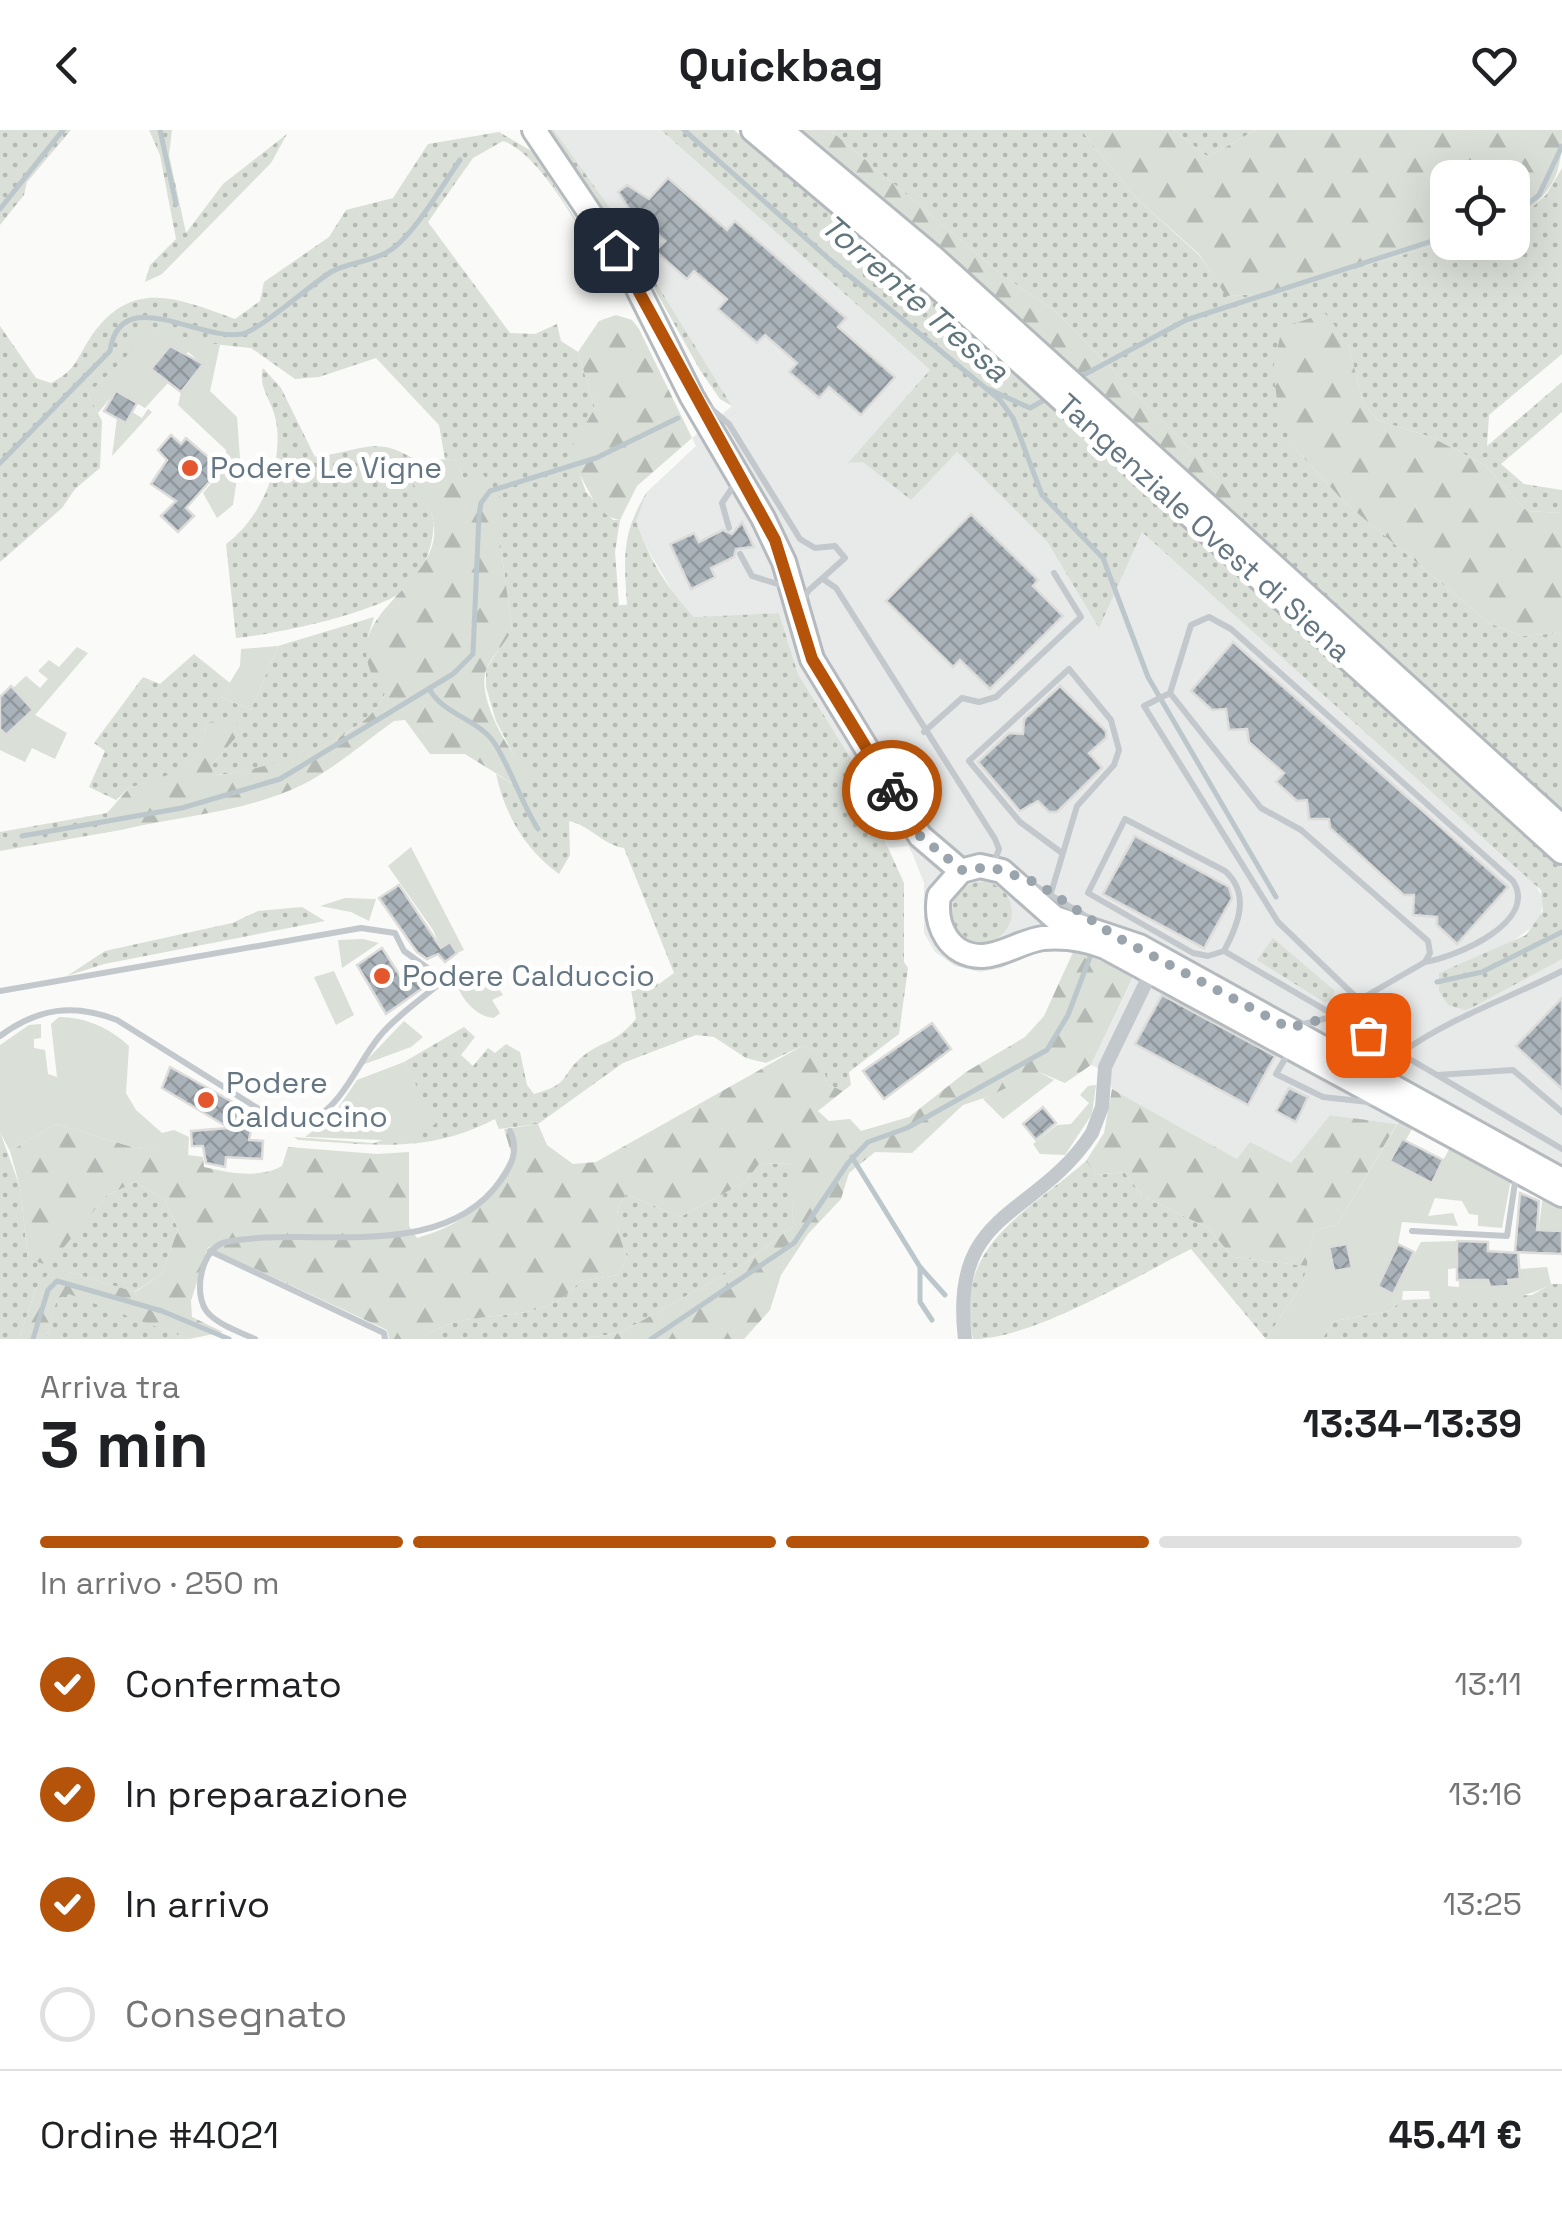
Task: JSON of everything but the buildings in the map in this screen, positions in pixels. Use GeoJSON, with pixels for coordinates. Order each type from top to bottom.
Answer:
{"type":"FeatureCollection","features":[{"type":"Feature","properties":{"kind":"main road"},"geometry":{"type":"LineString","coordinates":[[519,130],[541,139],[629,272],[692,396],[779,550],[812,659],[920,836],[939,896],[938,925],[956,948],[984,956],[1010,945],[1073,938],[1100,944],[1290,1037],[1337,1054],[1562,1180]]}},
{"type":"Feature","properties":{"kind":"main road","name":"Tangenziale Ovest di Siena"},"geometry":{"type":"LineString","coordinates":[[752,130],[922,273],[1562,852]]}},
{"type":"Feature","properties":{"kind":"main road","name":"Tangenziale Ovest di Siena"},"geometry":{"type":"LineString","coordinates":[[781,130],[934,258],[1562,827]]}},
{"type":"Feature","properties":{"kind":"main road"},"geometry":{"type":"LineString","coordinates":[[920,836],[962,870],[1008,878],[1059,920],[1115,936],[1290,1037],[1393,1102],[1562,1196]]}},
{"type":"Feature","properties":{"kind":"main road"},"geometry":{"type":"LineString","coordinates":[[939,896],[962,870]]}},
{"type":"Feature","properties":{"kind":"main road"},"geometry":{"type":"LineString","coordinates":[[1008,878],[1026,920],[1010,945]]}},
{"type":"Feature","properties":{"kind":"street"},"geometry":{"type":"LineString","coordinates":[[966,1339],[962,1296],[972,1253],[1087,1141],[1100,1114],[1105,1067],[1152,970]]}},
{"type":"Feature","properties":{"kind":"lane"},"geometry":{"type":"LineString","coordinates":[[692,396],[729,424],[804,543],[815,548],[835,546],[845,558],[805,596],[798,622]]}},
{"type":"Feature","properties":{"kind":"lane"},"geometry":{"type":"LineString","coordinates":[[729,528],[722,503],[740,477]]}},
{"type":"Feature","properties":{"kind":"lane"},"geometry":{"type":"LineString","coordinates":[[740,554],[752,576],[790,587]]}},
{"type":"Feature","properties":{"kind":"lane"},"geometry":{"type":"LineString","coordinates":[[924,732],[962,698],[979,702],[996,697],[1081,618],[1054,573]]}},
{"type":"Feature","properties":{"kind":"lane"},"geometry":{"type":"LineString","coordinates":[[822,580],[836,588],[997,844],[1008,878],[1031,880],[1115,936]]}},
{"type":"Feature","properties":{"kind":"lane"},"geometry":{"type":"LineString","coordinates":[[1358,1000],[1268,908],[1144,706],[1170,693],[1191,625],[1202,617],[1220,622],[1512,880],[1520,900],[1502,923],[1462,952],[1424,962],[1334,1016],[1290,1037],[1276,1074],[1323,1097],[1393,1102]]}},
{"type":"Feature","properties":{"kind":"lane"},"geometry":{"type":"LineString","coordinates":[[1052,892],[1077,806],[1114,765],[1119,750],[1111,720],[1069,669],[969,760],[1020,822],[1062,853]]}},
{"type":"Feature","properties":{"kind":"lane"},"geometry":{"type":"LineString","coordinates":[[1170,693],[1266,812],[1301,830],[1425,937],[1430,949],[1424,962]]}},
{"type":"Feature","properties":{"kind":"lane"},"geometry":{"type":"LineString","coordinates":[[1224,951],[1240,909],[1235,882],[1225,871],[1126,820],[1088,893],[1193,953],[1208,956],[1224,951],[1562,1149]]}},
{"type":"Feature","properties":{"kind":"lane"},"geometry":{"type":"LineString","coordinates":[[0,992],[361,928],[395,933],[404,951],[444,980],[381,1034],[324,1114],[299,1124],[272,1118],[117,1020],[91,1010],[46,1011],[0,1036]]}},
{"type":"Feature","properties":{"kind":"lane"},"geometry":{"type":"LineString","coordinates":[[1401,1054],[1440,1026],[1479,1012],[1562,971]]}},
{"type":"Feature","properties":{"kind":"lane"},"geometry":{"type":"LineString","coordinates":[[1334,1016],[1337,1054]]}},
{"type":"Feature","properties":{"kind":"lane"},"geometry":{"type":"LineString","coordinates":[[1437,1075],[1513,1070],[1562,1112]]}},
{"type":"Feature","properties":{"kind":"lane"},"geometry":{"type":"LineString","coordinates":[[255,1339],[212,1318],[204,1308],[200,1292],[210,1251],[222,1242],[258,1238],[370,1240],[438,1224],[474,1206],[496,1187],[514,1155],[515,1142],[510,1131]]}},
{"type":"Feature","properties":{"kind":"lane"},"geometry":{"type":"LineString","coordinates":[[1412,1231],[1507,1236],[1518,1170]]}},
{"type":"Feature","properties":{"kind":"lane"},"geometry":{"type":"LineString","coordinates":[[210,1251],[384,1333],[385,1339]]}},
{"type":"Feature","properties":{"kind":"shaded area"},"geometry":{"type":"Polygon","coordinates":[[[554,130],[661,130],[931,371],[849,463],[956,451],[1048,543],[1099,627],[1142,531],[1533,880],[1544,900],[1539,922],[1505,947],[1439,973],[1439,992],[1448,1005],[1562,959],[1562,1207],[1401,1118],[1397,1124],[1330,1115],[1291,1163],[1237,1159],[1112,1089],[1107,1072],[1091,1065],[1134,976],[1068,948],[1035,950],[1001,968],[980,972],[955,966],[935,952],[924,933],[924,883],[913,855],[908,846],[889,848],[884,839],[893,824],[798,674],[779,613],[694,617],[677,599],[641,538],[635,521],[647,492],[696,446],[692,438],[732,406],[612,211],[554,130]]]}},
{"type":"Feature","properties":{"kind":"green space"},"geometry":{"type":"Polygon","coordinates":[[[0,130],[71,130],[27,182],[24,195],[0,225],[0,130]]]}},
{"type":"Feature","properties":{"kind":"green space"},"geometry":{"type":"Polygon","coordinates":[[[149,130],[172,130],[169,155],[186,233],[223,184],[287,134],[271,163],[162,274],[145,282],[150,265],[176,239],[160,155],[149,130]]]}},
{"type":"Feature","properties":{"kind":"green space"},"geometry":{"type":"Polygon","coordinates":[[[546,130],[554,130],[612,211],[732,406],[720,399],[700,370],[630,245],[546,130]]]}},
{"type":"Feature","properties":{"kind":"green space"},"geometry":{"type":"Polygon","coordinates":[[[661,130],[734,130],[874,248],[1562,867],[1562,959],[1475,1006],[1465,1010],[1448,1005],[1439,992],[1439,973],[1526,935],[1543,911],[1541,890],[1142,532],[1099,628],[1048,543],[957,452],[911,500],[863,462],[848,463],[930,370],[661,130]]]}},
{"type":"Feature","properties":{"kind":"green space"},"geometry":{"type":"Polygon","coordinates":[[[797,130],[830,130],[1002,275],[1055,311],[1219,479],[1243,512],[1245,527],[797,130]]]}},
{"type":"Feature","properties":{"kind":"green space"},"geometry":{"type":"Polygon","coordinates":[[[830,130],[1081,130],[1136,198],[1199,255],[1227,296],[1271,293],[1430,247],[1430,260],[1530,260],[1530,209],[1546,195],[1562,168],[1562,354],[1489,415],[1487,446],[1562,382],[1562,412],[1501,464],[1524,484],[1562,490],[1562,513],[1527,511],[1485,465],[1431,437],[1377,420],[1363,402],[1348,343],[1292,445],[1344,502],[1489,623],[1521,636],[1562,633],[1562,813],[1245,527],[1219,479],[1055,311],[1002,275],[830,130]]]}},
{"type":"Feature","properties":{"kind":"green space"},"geometry":{"type":"Polygon","coordinates":[[[1081,130],[1174,130],[1208,157],[1256,130],[1562,130],[1557,173],[1530,208],[1530,160],[1430,160],[1430,247],[1271,293],[1226,296],[1199,254],[1136,198],[1081,130]]]}},
{"type":"Feature","properties":{"kind":"green space"},"geometry":{"type":"Polygon","coordinates":[[[1174,130],[1256,130],[1208,157],[1174,130]]]}},
{"type":"Feature","properties":{"kind":"green space"},"geometry":{"type":"Polygon","coordinates":[[[499,132],[533,152],[621,291],[617,292],[551,185],[519,150],[503,141],[473,158],[428,222],[510,333],[535,334],[557,324],[561,341],[578,352],[595,408],[571,450],[586,492],[613,520],[620,520],[615,552],[619,605],[627,605],[628,534],[647,492],[636,521],[660,572],[694,617],[779,613],[798,674],[893,825],[884,839],[904,883],[904,962],[908,968],[899,1034],[849,1072],[851,1085],[843,1091],[827,1084],[820,1052],[802,1046],[766,1063],[746,1058],[714,1037],[696,1035],[623,1063],[538,1124],[499,1129],[495,1119],[421,1143],[374,1145],[298,1140],[294,1137],[373,1143],[435,1124],[404,1062],[464,1027],[475,1037],[461,1055],[473,1066],[488,1048],[495,1053],[506,1044],[520,1052],[527,1085],[534,1094],[546,1090],[560,1083],[583,1056],[616,1037],[636,1019],[630,983],[642,975],[659,984],[674,973],[624,848],[569,821],[570,855],[559,874],[536,854],[511,817],[496,774],[518,787],[518,763],[496,721],[486,687],[486,669],[512,629],[500,541],[500,499],[464,479],[455,459],[445,459],[439,425],[376,358],[319,377],[295,379],[251,348],[193,342],[154,330],[88,394],[102,421],[100,468],[75,489],[62,508],[0,562],[0,326],[36,378],[51,383],[71,369],[106,319],[122,306],[139,300],[174,300],[235,319],[260,301],[264,282],[329,237],[346,210],[393,198],[428,144],[499,132]]]}},
{"type":"Feature","properties":{"kind":"green space"},"geometry":{"type":"Polygon","coordinates":[[[1325,313],[1348,343],[1363,402],[1377,420],[1431,437],[1485,465],[1527,511],[1562,513],[1562,633],[1521,636],[1489,623],[1344,502],[1292,445],[1278,407],[1273,369],[1282,328],[1325,313]]]}},
{"type":"Feature","properties":{"kind":"green space"},"geometry":{"type":"Polygon","coordinates":[[[616,315],[632,320],[639,329],[692,438],[637,486],[620,520],[603,512],[570,462],[570,450],[595,408],[578,352],[599,321],[616,315]]]}},
{"type":"Feature","properties":{"kind":"green space"},"geometry":{"type":"Polygon","coordinates":[[[154,330],[220,345],[210,391],[237,417],[240,459],[233,505],[217,518],[203,493],[227,465],[226,450],[178,405],[181,392],[203,364],[188,352],[184,357],[169,346],[152,369],[168,383],[145,408],[116,391],[98,413],[88,394],[130,353],[137,333],[154,330]]]}},
{"type":"Feature","properties":{"kind":"green space"},"geometry":{"type":"Polygon","coordinates":[[[263,368],[281,388],[315,457],[381,447],[421,464],[413,482],[431,512],[433,534],[428,555],[414,582],[393,597],[326,621],[236,638],[226,544],[240,532],[261,502],[275,466],[277,447],[274,413],[262,380],[263,368]]]}},
{"type":"Feature","properties":{"kind":"green space"},"geometry":{"type":"Polygon","coordinates":[[[148,409],[152,412],[112,456],[117,418],[126,423],[132,412],[142,418],[148,409]]]}},
{"type":"Feature","properties":{"kind":"green space"},"geometry":{"type":"Polygon","coordinates":[[[455,459],[464,479],[483,474],[501,499],[500,541],[512,629],[488,665],[484,683],[498,728],[532,779],[527,787],[518,787],[465,754],[430,754],[405,720],[394,721],[318,776],[271,797],[121,830],[111,826],[107,813],[129,788],[189,768],[208,723],[222,718],[237,723],[238,735],[212,765],[213,775],[220,775],[313,750],[357,726],[374,711],[385,694],[369,666],[367,642],[376,621],[424,563],[433,541],[431,512],[412,482],[427,460],[455,459]]]}},
{"type":"Feature","properties":{"kind":"green space"},"geometry":{"type":"Polygon","coordinates":[[[374,617],[368,636],[385,694],[374,711],[334,740],[257,769],[213,775],[212,765],[238,735],[208,723],[189,769],[129,788],[116,800],[89,787],[105,751],[94,743],[143,677],[160,684],[194,654],[230,683],[221,697],[251,710],[278,646],[374,617]]]}},
{"type":"Feature","properties":{"kind":"green space"},"geometry":{"type":"Polygon","coordinates":[[[278,646],[251,710],[221,697],[240,666],[241,649],[278,646]]]}},
{"type":"Feature","properties":{"kind":"green space"},"geometry":{"type":"Polygon","coordinates":[[[77,647],[88,653],[35,715],[67,733],[55,759],[32,748],[25,762],[0,750],[0,729],[6,735],[33,710],[13,688],[26,676],[40,688],[48,679],[38,671],[49,660],[59,667],[77,647]]]}},
{"type":"Feature","properties":{"kind":"green space"},"geometry":{"type":"Polygon","coordinates":[[[107,813],[111,826],[121,830],[0,851],[0,832],[107,813]]]}},
{"type":"Feature","properties":{"kind":"green space"},"geometry":{"type":"Polygon","coordinates":[[[411,847],[464,950],[457,953],[450,942],[441,948],[433,930],[388,866],[411,847]]]}},
{"type":"Feature","properties":{"kind":"green space"},"geometry":{"type":"Polygon","coordinates":[[[982,882],[1003,891],[1012,912],[1003,933],[982,942],[961,933],[952,912],[961,891],[982,882]]]}},
{"type":"Feature","properties":{"kind":"green space"},"geometry":{"type":"Polygon","coordinates":[[[345,898],[376,899],[369,921],[351,912],[320,906],[345,898]]]}},
{"type":"Feature","properties":{"kind":"green space"},"geometry":{"type":"Polygon","coordinates":[[[302,907],[325,921],[104,964],[67,976],[105,951],[232,923],[258,911],[302,907]]]}},
{"type":"Feature","properties":{"kind":"green space"},"geometry":{"type":"Polygon","coordinates":[[[1273,938],[1335,991],[1330,1001],[1324,1002],[1257,960],[1273,938]]]}},
{"type":"Feature","properties":{"kind":"green space"},"geometry":{"type":"Polygon","coordinates":[[[338,940],[379,943],[342,968],[338,940]]]}},
{"type":"Feature","properties":{"kind":"green space"},"geometry":{"type":"Polygon","coordinates":[[[1074,950],[1134,975],[1091,1065],[1065,1083],[1039,1072],[1005,1091],[963,1105],[912,1153],[875,1152],[849,1173],[841,1199],[808,1234],[781,1275],[770,1310],[744,1339],[578,1339],[620,1333],[745,1263],[793,1226],[791,1163],[759,1164],[745,1182],[680,1217],[627,1194],[617,1216],[627,1257],[618,1275],[580,1281],[564,1296],[528,1312],[449,1324],[429,1333],[429,1339],[389,1339],[387,1330],[208,1247],[191,1301],[192,1317],[223,1332],[189,1339],[69,1294],[57,1299],[46,1339],[19,1339],[36,1288],[48,1274],[69,1272],[135,1292],[162,1274],[178,1229],[165,1200],[135,1182],[106,1196],[55,1258],[44,1264],[28,1259],[20,1187],[10,1151],[56,1124],[136,1148],[203,1157],[204,1167],[244,1174],[282,1166],[288,1147],[377,1154],[409,1152],[409,1226],[417,1238],[451,1225],[484,1198],[512,1155],[504,1129],[538,1124],[547,1145],[573,1164],[596,1162],[802,1046],[821,1052],[827,1084],[843,1091],[818,1111],[829,1121],[850,1119],[861,1131],[909,1117],[966,1072],[1025,1037],[1044,1016],[1074,950]]]}},
{"type":"Feature","properties":{"kind":"green space"},"geometry":{"type":"Polygon","coordinates":[[[334,971],[354,1015],[336,1025],[314,977],[334,971]]]}},
{"type":"Feature","properties":{"kind":"green space"},"geometry":{"type":"Polygon","coordinates":[[[492,979],[503,995],[492,1000],[500,1013],[494,1018],[472,1007],[458,987],[492,979]]]}},
{"type":"Feature","properties":{"kind":"green space"},"geometry":{"type":"Polygon","coordinates":[[[59,1017],[97,1025],[129,1046],[126,1093],[136,1110],[162,1133],[174,1130],[189,1137],[188,1156],[136,1148],[56,1124],[10,1151],[0,1132],[0,1045],[29,1025],[41,1024],[41,1038],[34,1039],[34,1048],[45,1050],[48,1074],[57,1077],[51,1024],[59,1017]]]}},
{"type":"Feature","properties":{"kind":"green space"},"geometry":{"type":"Polygon","coordinates":[[[404,1021],[423,1037],[411,1047],[362,1065],[404,1021]]]}},
{"type":"Feature","properties":{"kind":"green space"},"geometry":{"type":"Polygon","coordinates":[[[404,1062],[436,1123],[407,1141],[305,1137],[334,1114],[357,1080],[404,1062]]]}},
{"type":"Feature","properties":{"kind":"green space"},"geometry":{"type":"Polygon","coordinates":[[[1039,1072],[1054,1080],[1003,1119],[983,1099],[1039,1072]]]}},
{"type":"Feature","properties":{"kind":"green space"},"geometry":{"type":"Polygon","coordinates":[[[1096,1085],[1092,1114],[1065,1155],[1040,1154],[1033,1144],[1057,1125],[1071,1124],[1089,1103],[1080,1095],[1088,1086],[1096,1085]]]}},
{"type":"Feature","properties":{"kind":"green space"},"geometry":{"type":"Polygon","coordinates":[[[1112,1089],[1237,1159],[1250,1142],[1291,1163],[1330,1115],[1397,1124],[1337,1225],[1314,1230],[1307,1266],[1233,1257],[1208,1228],[1143,1196],[1124,1172],[1096,1175],[1086,1161],[1104,1133],[1112,1089]]]}},
{"type":"Feature","properties":{"kind":"green space"},"geometry":{"type":"Polygon","coordinates":[[[1401,1118],[1414,1125],[1406,1140],[1402,1139],[1431,1182],[1451,1146],[1511,1179],[1502,1228],[1478,1226],[1478,1215],[1469,1214],[1462,1201],[1435,1198],[1428,1216],[1453,1213],[1458,1226],[1402,1222],[1398,1244],[1378,1287],[1393,1294],[1421,1242],[1457,1241],[1457,1268],[1448,1269],[1448,1286],[1459,1287],[1459,1280],[1488,1280],[1490,1287],[1509,1286],[1508,1280],[1520,1279],[1520,1269],[1547,1267],[1551,1284],[1523,1295],[1492,1300],[1430,1300],[1429,1291],[1403,1291],[1402,1300],[1390,1311],[1334,1321],[1322,1339],[1266,1339],[1303,1283],[1314,1230],[1337,1225],[1401,1118]]]}},
{"type":"Feature","properties":{"kind":"green space"},"geometry":{"type":"Polygon","coordinates":[[[0,1132],[20,1187],[28,1259],[54,1258],[106,1196],[135,1182],[165,1200],[178,1229],[162,1274],[134,1292],[69,1272],[36,1288],[19,1339],[0,1339],[0,1132]]]}},
{"type":"Feature","properties":{"kind":"green space"},"geometry":{"type":"Polygon","coordinates":[[[1086,1161],[1096,1175],[1124,1172],[1143,1196],[1208,1228],[1233,1257],[1307,1266],[1303,1283],[1266,1339],[1191,1249],[1054,1318],[997,1336],[973,1339],[970,1306],[974,1279],[984,1255],[1018,1216],[1086,1161]]]}},
{"type":"Feature","properties":{"kind":"green space"},"geometry":{"type":"Polygon","coordinates":[[[792,1163],[793,1226],[745,1263],[620,1333],[578,1339],[429,1339],[429,1333],[449,1324],[528,1312],[564,1296],[580,1281],[618,1275],[627,1257],[617,1216],[627,1194],[680,1217],[745,1182],[759,1164],[792,1163]]]}},
{"type":"Feature","properties":{"kind":"green space"},"geometry":{"type":"Polygon","coordinates":[[[1543,1196],[1562,1207],[1562,1231],[1536,1247],[1543,1196]]]}},
{"type":"Feature","properties":{"kind":"green space"},"geometry":{"type":"Polygon","coordinates":[[[1551,1284],[1562,1284],[1562,1339],[1322,1339],[1334,1321],[1390,1311],[1402,1300],[1532,1295],[1551,1284]]]}},
{"type":"Feature","properties":{"kind":"green space"},"geometry":{"type":"Polygon","coordinates":[[[69,1293],[189,1339],[46,1339],[57,1298],[69,1293]]]}},
{"type":"Feature","properties":{"kind":"waterway"},"geometry":{"type":"LineString","coordinates":[[0,209],[63,130]]}},
{"type":"Feature","properties":{"kind":"waterway"},"geometry":{"type":"LineString","coordinates":[[160,130],[176,204]]}},
{"type":"Feature","properties":{"kind":"waterway","name":"Torrente Tressa"},"geometry":{"type":"LineString","coordinates":[[684,130],[829,259],[1000,400],[1013,418],[1042,495],[1103,558],[1148,677],[1276,897]]}},
{"type":"Feature","properties":{"kind":"waterway"},"geometry":{"type":"LineString","coordinates":[[1530,202],[1539,195],[1562,146]]}},
{"type":"Feature","properties":{"kind":"waterway"},"geometry":{"type":"LineString","coordinates":[[0,463],[110,351],[117,331],[129,320],[145,317],[225,334],[250,331],[331,272],[382,255],[398,244],[418,222],[460,160]]}},
{"type":"Feature","properties":{"kind":"waterway"},"geometry":{"type":"LineString","coordinates":[[1078,378],[1186,320],[1430,242]]}},
{"type":"Feature","properties":{"kind":"waterway"},"geometry":{"type":"LineString","coordinates":[[988,389],[1030,408],[1048,398]]}},
{"type":"Feature","properties":{"kind":"waterway"},"geometry":{"type":"LineString","coordinates":[[22,836],[182,808],[280,779],[453,674],[473,654],[479,515],[481,503],[490,491],[596,458],[678,418]]}},
{"type":"Feature","properties":{"kind":"waterway"},"geometry":{"type":"LineString","coordinates":[[430,690],[495,744],[538,829]]}},
{"type":"Feature","properties":{"kind":"waterway","name":"Torrente Tressa"},"geometry":{"type":"LineString","coordinates":[[1437,982],[1482,972],[1562,932]]}},
{"type":"Feature","properties":{"kind":"waterway"},"geometry":{"type":"LineString","coordinates":[[651,1339],[794,1243],[848,1163],[868,1142],[907,1128],[1047,1050],[1068,1015],[1090,957]]}},
{"type":"Feature","properties":{"kind":"waterway"},"geometry":{"type":"LineString","coordinates":[[852,1157],[920,1267],[945,1295]]}},
{"type":"Feature","properties":{"kind":"waterway"},"geometry":{"type":"LineString","coordinates":[[920,1267],[920,1302],[932,1320]]}},
{"type":"Feature","properties":{"kind":"waterway"},"geometry":{"type":"LineString","coordinates":[[33,1339],[48,1290],[57,1281],[162,1311],[229,1339]]}},
{"type":"Feature","properties":{"kind":"way so far"},"geometry":{"type":"LineString","coordinates":[[892,790],[920,836],[942,858],[962,870],[991,867],[1011,878],[1037,883],[1115,936],[1289,1028],[1334,1016],[1368,1035]]}},
{"type":"Feature","properties":{"kind":"place","name":"Podere Le Vigne"},"geometry":{"type":"Point","coordinates":[190,468]}},
{"type":"Feature","properties":{"kind":"place","name":"Podere Calduccio"},"geometry":{"type":"Point","coordinates":[382,976]}},
{"type":"Feature","properties":{"kind":"place","name":"Podere Calduccino"},"geometry":{"type":"Point","coordinates":[206,1100]}},
{"type":"Feature","properties":{"kind":"route"},"geometry":{"type":"LineString","coordinates":[[616,250],[692,396],[775,540],[812,659],[892,790]]}}]}
